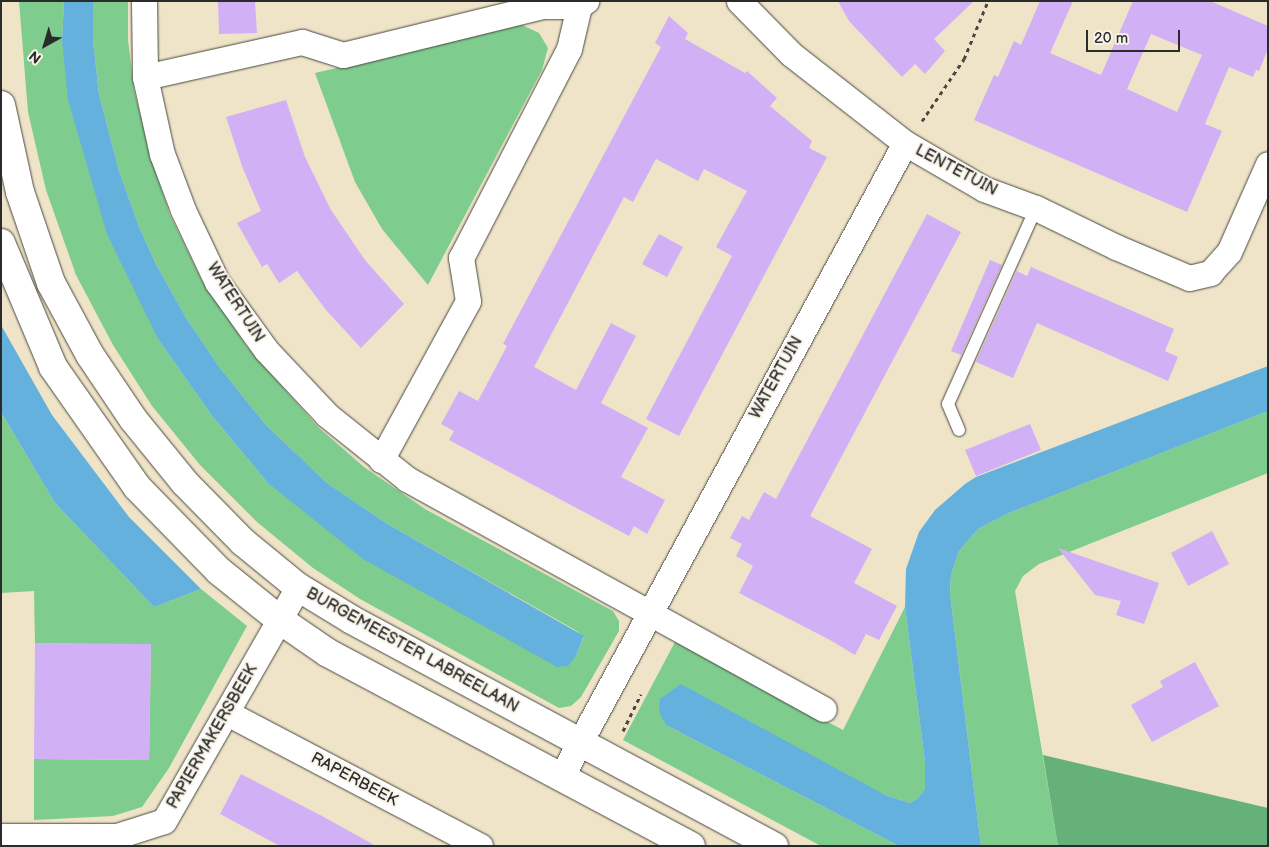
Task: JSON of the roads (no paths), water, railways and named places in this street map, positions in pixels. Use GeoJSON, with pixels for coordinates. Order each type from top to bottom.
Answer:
{"type":"FeatureCollection","features":[{"type":"Feature","properties":{"kind":"street","name":"WATERTUIN"},"geometry":{"type":"LineString","coordinates":[[144,1],[145,77],[162,154],[183,210],[217,282],[266,350],[327,415],[380,460],[407,480],[824,709]]}},
{"type":"Feature","properties":{"kind":"street","name":"LENTETUIN"},"geometry":{"type":"LineString","coordinates":[[739,1],[791,54],[905,143],[984,189],[1036,208],[1116,247],[1189,278],[1210,273],[1229,252],[1268,164]]}},
{"type":"Feature","properties":{"kind":"street"},"geometry":{"type":"LineString","coordinates":[[145,77],[302,42],[343,55],[542,6],[582,4],[569,49],[461,258],[468,301],[380,460]]}},
{"type":"Feature","properties":{"kind":"street","name":"BURGEMEESTER LABREELAAN"},"geometry":{"type":"LineString","coordinates":[[1,105],[20,192],[51,283],[90,355],[133,419],[185,483],[243,542],[298,587],[352,620],[774,846]]}},
{"type":"Feature","properties":{"kind":"street","name":"WATERTUIN"},"geometry":{"type":"LineString","coordinates":[[561,777],[905,143]]}},
{"type":"Feature","properties":{"kind":"street"},"geometry":{"type":"LineString","coordinates":[[1,243],[53,367],[137,487],[219,571],[280,620],[328,653],[691,846]]}},
{"type":"Feature","properties":{"kind":"street","name":"PAPIERMAKERSBEEK"},"geometry":{"type":"LineString","coordinates":[[1,836],[117,836],[164,821],[298,587]]}},
{"type":"Feature","properties":{"kind":"street","name":"RAPERBEEK"},"geometry":{"type":"LineString","coordinates":[[227,713],[480,846]]}},
{"type":"Feature","properties":{"kind":"lane"},"geometry":{"type":"LineString","coordinates":[[959,430],[948,404],[1036,208]]}},
{"type":"Feature","properties":{"kind":"water"},"geometry":{"type":"Polygon","coordinates":[[[64,1],[93,1],[93,40],[99,94],[119,171],[140,229],[156,264],[186,318],[220,368],[265,424],[327,483],[386,523],[584,636],[576,656],[568,666],[557,667],[363,559],[268,483],[213,417],[158,339],[107,234],[68,100],[62,41],[64,1]]]}},
{"type":"Feature","properties":{"kind":"water"},"geometry":{"type":"Polygon","coordinates":[[[1,325],[52,415],[129,517],[201,589],[154,607],[55,503],[1,412],[1,325]]]}},
{"type":"Feature","properties":{"kind":"water"},"geometry":{"type":"Polygon","coordinates":[[[1268,366],[1268,411],[1009,513],[978,529],[959,551],[951,575],[950,594],[981,846],[899,846],[666,725],[659,710],[660,699],[681,684],[885,795],[910,803],[917,799],[925,789],[925,762],[905,607],[906,569],[919,532],[935,510],[976,477],[1268,366]]]}}]}
